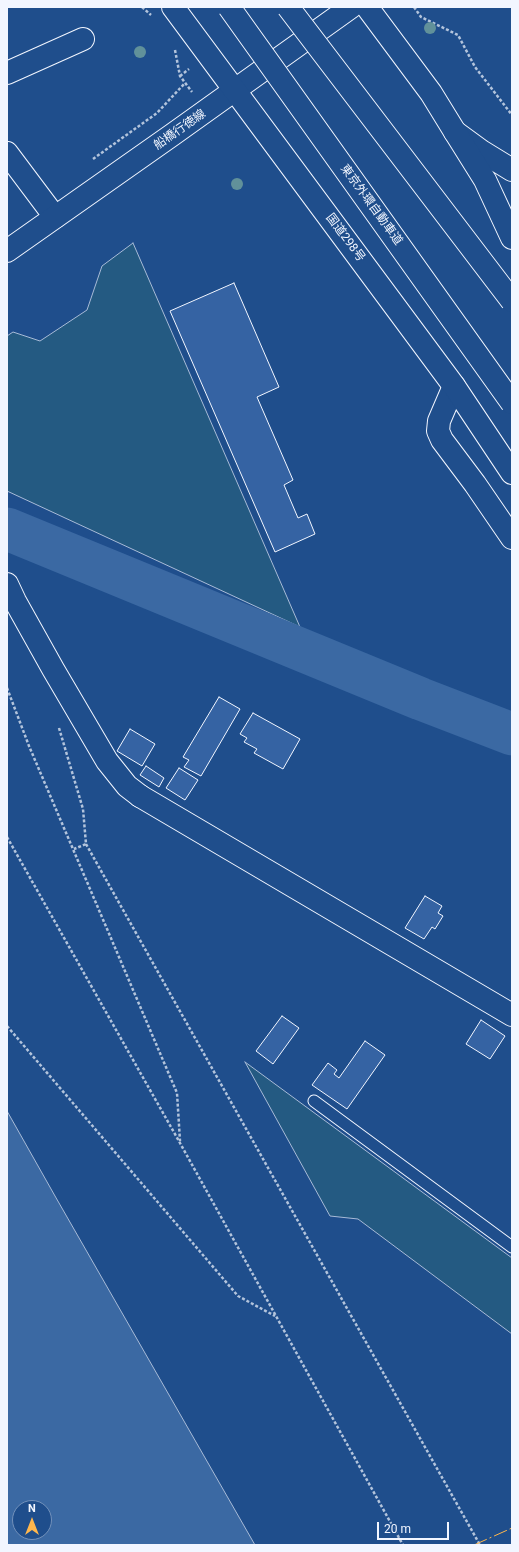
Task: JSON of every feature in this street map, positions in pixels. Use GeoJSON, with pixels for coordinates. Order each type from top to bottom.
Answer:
{"type":"FeatureCollection","features":[{"type":"Feature","properties":{"kind":"main road","name":"国道298号"},"geometry":{"type":"LineString","coordinates":[[173,7],[454,386],[512,473]]}},
{"type":"Feature","properties":{"kind":"main road","name":"東京外環自動車道"},"geometry":{"type":"LineString","coordinates":[[229,7],[512,403]]}},
{"type":"Feature","properties":{"kind":"main road"},"geometry":{"type":"LineString","coordinates":[[288,7],[512,301]]}},
{"type":"Feature","properties":{"kind":"main road","name":"船橋行徳線"},"geometry":{"type":"LineString","coordinates":[[7,251],[351,7]]}},
{"type":"Feature","properties":{"kind":"main road"},"geometry":{"type":"LineString","coordinates":[[367,7],[431,93],[485,180],[512,238]]}},
{"type":"Feature","properties":{"kind":"main road"},"geometry":{"type":"LineString","coordinates":[[7,73],[83,40]]}},
{"type":"Feature","properties":{"kind":"main road"},"geometry":{"type":"LineString","coordinates":[[455,132],[481,151],[512,170]]}},
{"type":"Feature","properties":{"kind":"main road"},"geometry":{"type":"LineString","coordinates":[[7,153],[54,217]]}},
{"type":"Feature","properties":{"kind":"main road"},"geometry":{"type":"LineString","coordinates":[[454,386],[439,422],[438,431],[442,440],[475,484],[512,538]]}},
{"type":"Feature","properties":{"kind":"main road"},"geometry":{"type":"LineString","coordinates":[[7,584],[53,669],[107,761],[127,786],[140,796],[512,1015]]}},
{"type":"Feature","properties":{"kind":"lane"},"geometry":{"type":"LineString","coordinates":[[314,1101],[512,1247]]}},
{"type":"Feature","properties":{"kind":"path"},"geometry":{"type":"LineString","coordinates":[[414,7],[422,17],[458,36],[475,67],[512,116]]}},
{"type":"Feature","properties":{"kind":"path"},"geometry":{"type":"LineString","coordinates":[[180,76],[190,90]]}},
{"type":"Feature","properties":{"kind":"path"},"geometry":{"type":"LineString","coordinates":[[89,163],[157,112],[185,83]]}},
{"type":"Feature","properties":{"kind":"path"},"geometry":{"type":"LineString","coordinates":[[7,688],[29,746],[177,1093],[180,1143]]}},
{"type":"Feature","properties":{"kind":"path"},"geometry":{"type":"LineString","coordinates":[[57,723],[83,809],[86,844],[480,1545]]}},
{"type":"Feature","properties":{"kind":"path"},"geometry":{"type":"LineString","coordinates":[[7,837],[180,1143],[403,1545]]}},
{"type":"Feature","properties":{"kind":"path"},"geometry":{"type":"LineString","coordinates":[[74,849],[86,844]]}},
{"type":"Feature","properties":{"kind":"path"},"geometry":{"type":"LineString","coordinates":[[7,1026],[238,1296],[276,1317]]}},
{"type":"Feature","properties":{"kind":"shaded area"},"geometry":{"type":"Polygon","coordinates":[[[133,243],[300,627],[7,491],[7,336],[13,332],[40,341],[87,310],[102,266],[133,243]]]}},
{"type":"Feature","properties":{"kind":"shaded area"},"geometry":{"type":"Polygon","coordinates":[[[245,1062],[512,1258],[512,1334],[358,1219],[330,1216],[245,1062]]]}},
{"type":"Feature","properties":{"kind":"shaded area"},"geometry":{"type":"Polygon","coordinates":[[[7,1111],[55,1196],[255,1545],[7,1545],[7,1111]]]}},
{"type":"Feature","properties":{"kind":"building"},"geometry":{"type":"Polygon","coordinates":[[[234,283],[279,387],[257,397],[293,480],[284,485],[298,518],[307,514],[315,534],[275,552],[170,311],[234,283]]]}},
{"type":"Feature","properties":{"kind":"building"},"geometry":{"type":"Polygon","coordinates":[[[219,697],[240,709],[201,776],[184,767],[189,760],[183,757],[219,697]]]}},
{"type":"Feature","properties":{"kind":"building"},"geometry":{"type":"Polygon","coordinates":[[[253,713],[300,739],[283,769],[254,753],[257,749],[244,742],[247,738],[240,734],[253,713]]]}},
{"type":"Feature","properties":{"kind":"building"},"geometry":{"type":"Polygon","coordinates":[[[130,729],[155,744],[142,766],[117,751],[130,729]]]}},
{"type":"Feature","properties":{"kind":"building"},"geometry":{"type":"Polygon","coordinates":[[[146,766],[164,778],[159,787],[140,775],[146,766]]]}},
{"type":"Feature","properties":{"kind":"building"},"geometry":{"type":"Polygon","coordinates":[[[179,768],[198,780],[185,800],[166,788],[179,768]]]}},
{"type":"Feature","properties":{"kind":"building"},"geometry":{"type":"Polygon","coordinates":[[[425,896],[442,906],[438,913],[443,916],[435,929],[432,927],[424,939],[405,928],[425,896]]]}},
{"type":"Feature","properties":{"kind":"building"},"geometry":{"type":"Polygon","coordinates":[[[282,1016],[299,1028],[273,1064],[256,1051],[282,1016]]]}},
{"type":"Feature","properties":{"kind":"building"},"geometry":{"type":"Polygon","coordinates":[[[481,1020],[505,1036],[490,1059],[466,1044],[481,1020]]]}},
{"type":"Feature","properties":{"kind":"building"},"geometry":{"type":"Polygon","coordinates":[[[365,1041],[385,1055],[347,1109],[312,1085],[328,1063],[337,1070],[334,1074],[339,1078],[365,1041]]]}},
{"type":"Feature","properties":{"kind":"waterway"},"geometry":{"type":"LineString","coordinates":[[7,529],[421,699],[512,734]]}},
{"type":"Feature","properties":{"kind":"power"},"geometry":{"type":"LineString","coordinates":[[474,1545],[512,1528]]}}]}
